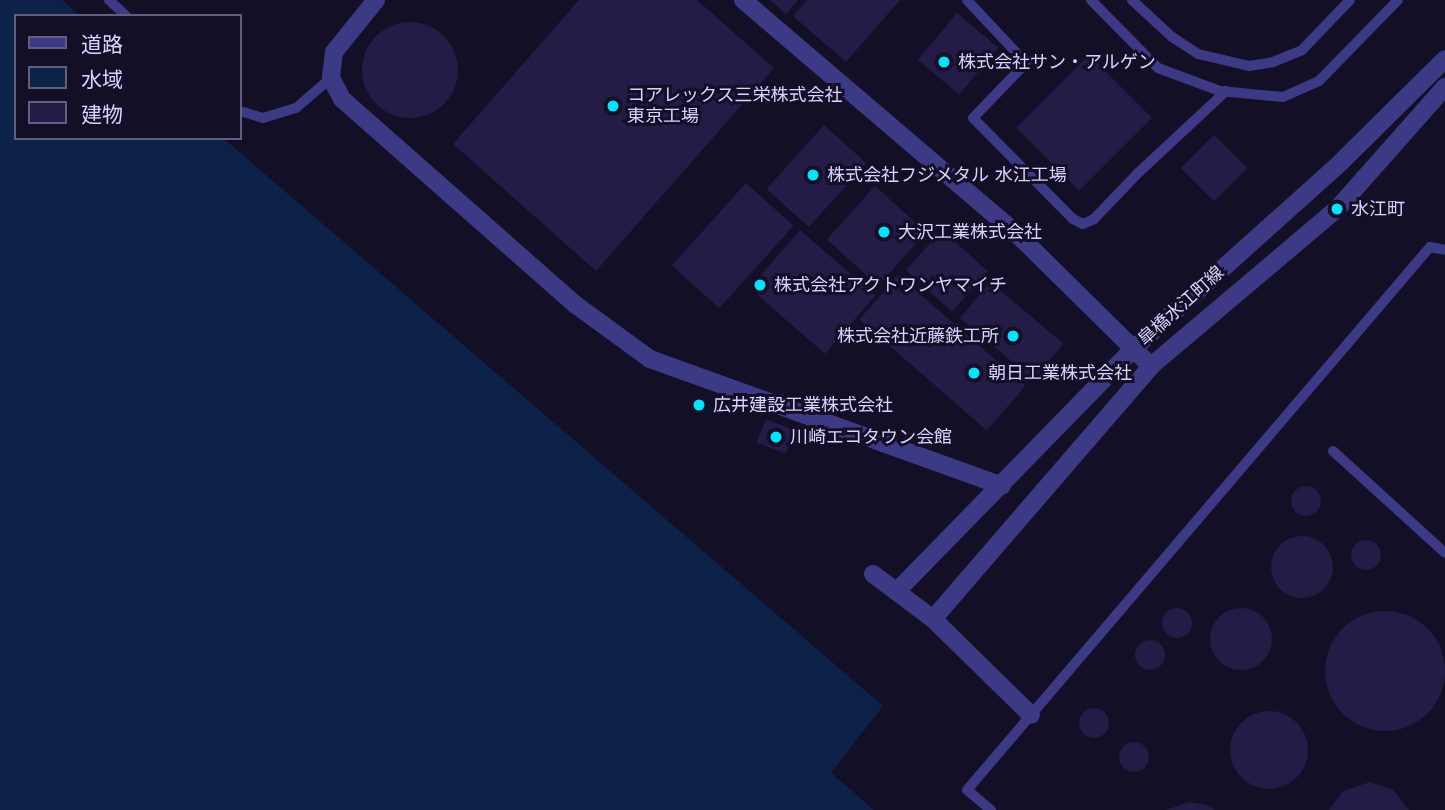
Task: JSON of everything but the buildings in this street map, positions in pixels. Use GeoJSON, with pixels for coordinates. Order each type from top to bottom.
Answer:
{"type":"FeatureCollection","features":[{"type":"Feature","properties":{"kind":"street"},"geometry":{"type":"LineString","coordinates":[[376,0],[334,52],[331,78],[342,99],[576,305],[650,359],[1002,486]]}},
{"type":"Feature","properties":{"kind":"street"},"geometry":{"type":"LineString","coordinates":[[743,0],[1016,233],[1151,366]]}},
{"type":"Feature","properties":{"kind":"street","name":"皐橋水江町線"},"geometry":{"type":"LineString","coordinates":[[897,591],[1134,348],[1341,162],[1445,59]]}},
{"type":"Feature","properties":{"kind":"street","name":"皐橋水江町線"},"geometry":{"type":"LineString","coordinates":[[933,619],[1151,366],[1337,208],[1445,88]]}},
{"type":"Feature","properties":{"kind":"street"},"geometry":{"type":"LineString","coordinates":[[873,574],[933,619],[1031,715]]}},
{"type":"Feature","properties":{"kind":"lane"},"geometry":{"type":"LineString","coordinates":[[108,0],[124,14]]}},
{"type":"Feature","properties":{"kind":"lane"},"geometry":{"type":"LineString","coordinates":[[967,0],[1026,63],[973,118],[1073,219],[1083,224],[1094,219],[1137,174],[1226,91]]}},
{"type":"Feature","properties":{"kind":"lane"},"geometry":{"type":"LineString","coordinates":[[1091,0],[1158,68],[1226,91],[1283,97],[1319,81],[1398,0]]}},
{"type":"Feature","properties":{"kind":"lane"},"geometry":{"type":"LineString","coordinates":[[1132,0],[1172,37],[1198,54],[1249,66],[1273,62],[1302,50],[1342,5],[1350,0]]}},
{"type":"Feature","properties":{"kind":"lane"},"geometry":{"type":"LineString","coordinates":[[242,112],[263,118],[296,108],[331,78]]}},
{"type":"Feature","properties":{"kind":"lane"},"geometry":{"type":"LineString","coordinates":[[991,810],[967,790],[1430,247],[1445,250]]}},
{"type":"Feature","properties":{"kind":"lane"},"geometry":{"type":"LineString","coordinates":[[1334,451],[1445,553]]}},
{"type":"Feature","properties":{"kind":"water"},"geometry":{"type":"Polygon","coordinates":[[[0,0],[62,0],[78,14],[14,14],[14,140],[225,140],[883,706],[831,773],[874,810],[0,810],[0,0]]]}},
{"type":"Feature","properties":{"kind":"place","name":"株式会社サン・アルゲン"},"geometry":{"type":"Point","coordinates":[944,62]}},
{"type":"Feature","properties":{"kind":"place","name":"コアレックス三栄株式会社 東京工場"},"geometry":{"type":"Point","coordinates":[613,106]}},
{"type":"Feature","properties":{"kind":"place","name":"株式会社フジメタル 水江工場"},"geometry":{"type":"Point","coordinates":[813,175]}},
{"type":"Feature","properties":{"kind":"place","name":"水江町"},"geometry":{"type":"Point","coordinates":[1337,209]}},
{"type":"Feature","properties":{"kind":"place","name":"大沢工業株式会社"},"geometry":{"type":"Point","coordinates":[884,232]}},
{"type":"Feature","properties":{"kind":"place","name":"株式会社アクトワンヤマイチ"},"geometry":{"type":"Point","coordinates":[760,285]}},
{"type":"Feature","properties":{"kind":"place","name":"株式会社近藤鉄工所"},"geometry":{"type":"Point","coordinates":[1013,336]}},
{"type":"Feature","properties":{"kind":"place","name":"朝日工業株式会社"},"geometry":{"type":"Point","coordinates":[974,373]}},
{"type":"Feature","properties":{"kind":"place","name":"広井建設工業株式会社"},"geometry":{"type":"Point","coordinates":[699,405]}},
{"type":"Feature","properties":{"kind":"place","name":"川崎エコタウン会館"},"geometry":{"type":"Point","coordinates":[776,437]}}]}
